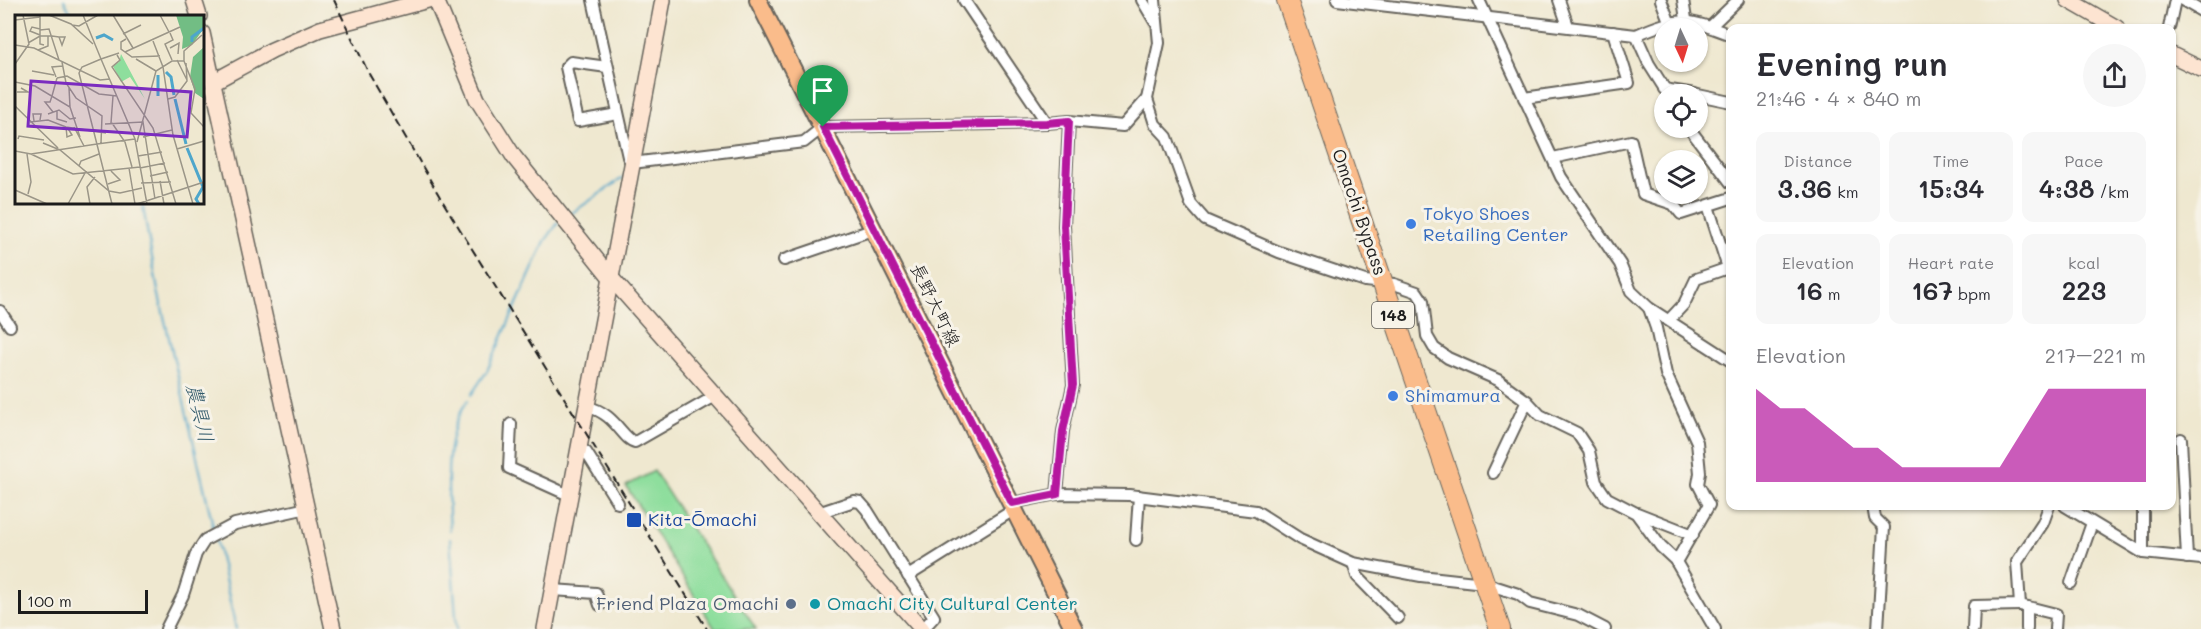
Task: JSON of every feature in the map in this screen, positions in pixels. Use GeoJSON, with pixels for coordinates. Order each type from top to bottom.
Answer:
{"type":"FeatureCollection","features":[{"type":"Feature","properties":{"kind":"highway","name":"Omachi Bypass"},"geometry":{"type":"LineString","coordinates":[[1287,0],[1388,284],[1490,585],[1500,629]]}},
{"type":"Feature","properties":{"kind":"highway","name":"Omachi Bypass"},"geometry":{"type":"LineString","coordinates":[[1299,0],[1388,284]]}},
{"type":"Feature","properties":{"kind":"highway","name":"Omachi Bypass"},"geometry":{"type":"LineString","coordinates":[[1490,585],[1511,629]]}},
{"type":"Feature","properties":{"kind":"main road","name":"長野大町線"},"geometry":{"type":"LineString","coordinates":[[758,0],[1074,629]]}},
{"type":"Feature","properties":{"kind":"street"},"geometry":{"type":"LineString","coordinates":[[194,0],[199,15]]}},
{"type":"Feature","properties":{"kind":"street"},"geometry":{"type":"LineString","coordinates":[[213,82],[272,50],[320,29],[428,0]]}},
{"type":"Feature","properties":{"kind":"street"},"geometry":{"type":"LineString","coordinates":[[436,0],[462,66],[492,123],[514,157],[612,279],[717,395],[818,513],[923,629],[934,616],[860,502],[854,501],[818,513]]}},
{"type":"Feature","properties":{"kind":"street"},"geometry":{"type":"LineString","coordinates":[[593,0],[628,157],[632,163]]}},
{"type":"Feature","properties":{"kind":"street"},"geometry":{"type":"LineString","coordinates":[[545,629],[663,0]]}},
{"type":"Feature","properties":{"kind":"street"},"geometry":{"type":"LineString","coordinates":[[964,0],[1047,123]]}},
{"type":"Feature","properties":{"kind":"street"},"geometry":{"type":"LineString","coordinates":[[1142,0],[1156,25]]}},
{"type":"Feature","properties":{"kind":"street"},"geometry":{"type":"LineString","coordinates":[[632,163],[804,142],[823,127],[1069,121],[1123,126],[1147,99],[1159,43],[1155,0]]}},
{"type":"Feature","properties":{"kind":"street"},"geometry":{"type":"LineString","coordinates":[[1337,0],[1636,36],[1654,28]]}},
{"type":"Feature","properties":{"kind":"street"},"geometry":{"type":"LineString","coordinates":[[1479,0],[1484,16],[1561,177],[1620,264],[1631,291],[1649,308],[1726,358]]}},
{"type":"Feature","properties":{"kind":"street"},"geometry":{"type":"LineString","coordinates":[[1558,0],[1568,26]]}},
{"type":"Feature","properties":{"kind":"street"},"geometry":{"type":"LineString","coordinates":[[1661,0],[1668,18]]}},
{"type":"Feature","properties":{"kind":"street"},"geometry":{"type":"LineString","coordinates":[[1683,0],[1686,18]]}},
{"type":"Feature","properties":{"kind":"street"},"geometry":{"type":"LineString","coordinates":[[1726,33],[1710,27],[1738,0]]}},
{"type":"Feature","properties":{"kind":"street"},"geometry":{"type":"LineString","coordinates":[[2068,0],[2110,24]]}},
{"type":"Feature","properties":{"kind":"street"},"geometry":{"type":"LineString","coordinates":[[2171,24],[2180,2],[2201,11]]}},
{"type":"Feature","properties":{"kind":"street"},"geometry":{"type":"LineString","coordinates":[[1524,98],[1629,83],[1613,32]]}},
{"type":"Feature","properties":{"kind":"street"},"geometry":{"type":"LineString","coordinates":[[1636,36],[1662,84]]}},
{"type":"Feature","properties":{"kind":"street"},"geometry":{"type":"LineString","coordinates":[[204,42],[333,629]]}},
{"type":"Feature","properties":{"kind":"street"},"geometry":{"type":"LineString","coordinates":[[2176,57],[2201,69]]}},
{"type":"Feature","properties":{"kind":"street"},"geometry":{"type":"LineString","coordinates":[[607,67],[571,62],[566,67],[578,121],[618,114]]}},
{"type":"Feature","properties":{"kind":"street"},"geometry":{"type":"LineString","coordinates":[[1708,97],[1726,99]]}},
{"type":"Feature","properties":{"kind":"street"},"geometry":{"type":"LineString","coordinates":[[1147,99],[1155,124],[1167,137],[1191,204],[1205,220],[1279,252],[1365,281],[1388,284],[1417,292],[1421,296],[1427,336],[1434,348],[1448,358],[1498,380],[1527,401],[1540,415],[1576,432],[1589,451],[1596,482],[1607,498],[1636,513],[1693,535]]}},
{"type":"Feature","properties":{"kind":"street"},"geometry":{"type":"LineString","coordinates":[[1057,494],[1063,431],[1073,385],[1064,226],[1069,121]]}},
{"type":"Feature","properties":{"kind":"street"},"geometry":{"type":"LineString","coordinates":[[1697,138],[1726,176]]}},
{"type":"Feature","properties":{"kind":"street"},"geometry":{"type":"LineString","coordinates":[[1553,158],[1631,141],[1643,194],[1673,204],[1681,214],[1726,200]]}},
{"type":"Feature","properties":{"kind":"street"},"geometry":{"type":"LineString","coordinates":[[1708,206],[1726,262]]}},
{"type":"Feature","properties":{"kind":"street"},"geometry":{"type":"LineString","coordinates":[[784,260],[875,229]]}},
{"type":"Feature","properties":{"kind":"street"},"geometry":{"type":"LineString","coordinates":[[1670,320],[1684,304],[1696,279],[1726,269]]}},
{"type":"Feature","properties":{"kind":"street"},"geometry":{"type":"LineString","coordinates":[[1649,308],[1666,374],[1697,442],[1700,473],[1698,484],[1708,505],[1676,562]]}},
{"type":"Feature","properties":{"kind":"street"},"geometry":{"type":"LineString","coordinates":[[0,311],[10,326]]}},
{"type":"Feature","properties":{"kind":"street"},"geometry":{"type":"LineString","coordinates":[[588,407],[611,417],[628,440],[635,442],[717,395]]}},
{"type":"Feature","properties":{"kind":"street"},"geometry":{"type":"LineString","coordinates":[[1493,473],[1527,401]]}},
{"type":"Feature","properties":{"kind":"street"},"geometry":{"type":"LineString","coordinates":[[511,424],[509,468],[570,496]]}},
{"type":"Feature","properties":{"kind":"street"},"geometry":{"type":"LineString","coordinates":[[2181,440],[2178,476],[2187,558]]}},
{"type":"Feature","properties":{"kind":"street"},"geometry":{"type":"LineString","coordinates":[[580,448],[586,452],[618,502]]}},
{"type":"Feature","properties":{"kind":"street"},"geometry":{"type":"LineString","coordinates":[[908,576],[1014,506],[1057,494],[1139,496],[1256,511],[1300,539],[1353,563],[1421,576],[1490,585],[1518,594],[1530,603],[1578,615],[1605,629]]}},
{"type":"Feature","properties":{"kind":"street"},"geometry":{"type":"LineString","coordinates":[[1136,540],[1139,496]]}},
{"type":"Feature","properties":{"kind":"street"},"geometry":{"type":"LineString","coordinates":[[166,629],[183,595],[196,554],[205,540],[227,527],[307,508]]}},
{"type":"Feature","properties":{"kind":"street"},"geometry":{"type":"LineString","coordinates":[[1874,510],[1875,518],[1884,527],[1878,629]]}},
{"type":"Feature","properties":{"kind":"street"},"geometry":{"type":"LineString","coordinates":[[2027,629],[2018,562],[2043,524],[2048,510]]}},
{"type":"Feature","properties":{"kind":"street"},"geometry":{"type":"LineString","coordinates":[[2071,510],[2143,553],[2201,559]]}},
{"type":"Feature","properties":{"kind":"street"},"geometry":{"type":"LineString","coordinates":[[2143,510],[2143,553]]}},
{"type":"Feature","properties":{"kind":"street"},"geometry":{"type":"LineString","coordinates":[[1636,513],[1676,562],[1715,629]]}},
{"type":"Feature","properties":{"kind":"street"},"geometry":{"type":"LineString","coordinates":[[2072,583],[2092,523]]}},
{"type":"Feature","properties":{"kind":"street"},"geometry":{"type":"LineString","coordinates":[[1353,563],[1357,576],[1398,618]]}},
{"type":"Feature","properties":{"kind":"street"},"geometry":{"type":"LineString","coordinates":[[553,590],[596,593],[600,605]]}},
{"type":"Feature","properties":{"kind":"street"},"geometry":{"type":"LineString","coordinates":[[1973,629],[1974,606],[2023,606],[2056,614],[2055,629]]}},
{"type":"Feature","properties":{"kind":"green space"},"geometry":{"type":"Polygon","coordinates":[[[654,471],[756,629],[715,629],[626,486],[654,471]]]}},
{"type":"Feature","properties":{"kind":"waterway","name":"農具川"},"geometry":{"type":"LineString","coordinates":[[64,0],[72,15]]}},
{"type":"Feature","properties":{"kind":"waterway"},"geometry":{"type":"LineString","coordinates":[[572,213],[624,177]]}},
{"type":"Feature","properties":{"kind":"waterway","name":"農具川"},"geometry":{"type":"LineString","coordinates":[[142,204],[158,291],[214,530]]}},
{"type":"Feature","properties":{"kind":"waterway"},"geometry":{"type":"LineString","coordinates":[[471,395],[487,371],[545,241],[558,223]]}},
{"type":"Feature","properties":{"kind":"waterway"},"geometry":{"type":"LineString","coordinates":[[450,531],[448,481],[450,447],[459,415],[467,401]]}},
{"type":"Feature","properties":{"kind":"waterway","name":"農具川"},"geometry":{"type":"LineString","coordinates":[[216,538],[236,629]]}},
{"type":"Feature","properties":{"kind":"waterway"},"geometry":{"type":"LineString","coordinates":[[450,539],[457,629]]}},
{"type":"Feature","properties":{"kind":"railway"},"geometry":{"type":"LineString","coordinates":[[334,0],[369,74],[440,197],[707,629]]}},
{"type":"Feature","properties":{"kind":"place","name":"Tokyo Shoes Retailing Center"},"geometry":{"type":"Point","coordinates":[1411,224]}},
{"type":"Feature","properties":{"kind":"place","name":"Shimamura"},"geometry":{"type":"Point","coordinates":[1393,396]}},
{"type":"Feature","properties":{"kind":"place","name":"Kita-Ōmachi"},"geometry":{"type":"Point","coordinates":[634,520]}},
{"type":"Feature","properties":{"kind":"place","name":"Friend Plaza Omachi"},"geometry":{"type":"Point","coordinates":[791,604]}},
{"type":"Feature","properties":{"kind":"place","name":"Omachi City Cultural Center"},"geometry":{"type":"Point","coordinates":[815,604]}},
{"type":"Feature","properties":{"kind":"route"},"geometry":{"type":"LineString","coordinates":[[1069,121],[1064,226],[1073,385],[1063,431],[1057,494],[1012,503],[823,127],[1069,121]]}}]}
